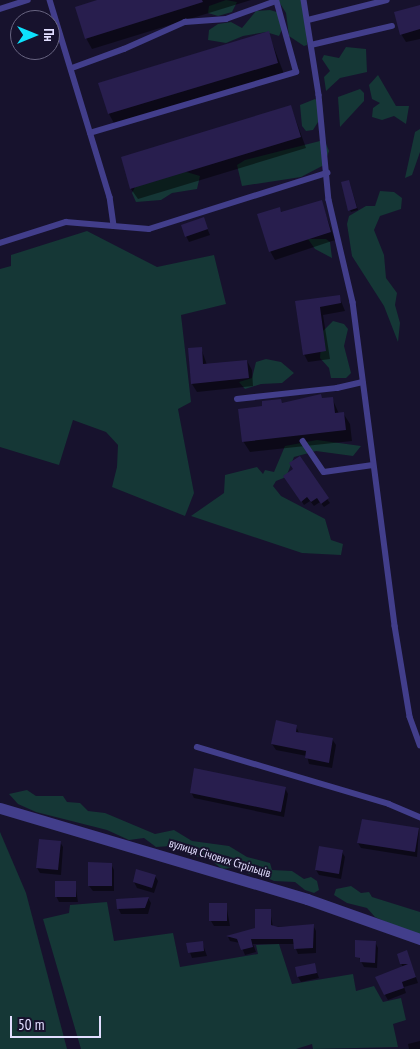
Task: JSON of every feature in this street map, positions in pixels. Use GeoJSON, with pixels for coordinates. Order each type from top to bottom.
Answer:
{"type":"FeatureCollection","features":[{"type":"Feature","properties":{"kind":"street","name":"вулиця Січових Стрільців"},"geometry":{"type":"LineString","coordinates":[[5,809],[307,899],[420,940]]}},
{"type":"Feature","properties":{"kind":"lane"},"geometry":{"type":"LineString","coordinates":[[0,9],[28,0]]}},
{"type":"Feature","properties":{"kind":"lane"},"geometry":{"type":"LineString","coordinates":[[50,0],[110,197],[114,226]]}},
{"type":"Feature","properties":{"kind":"lane"},"geometry":{"type":"LineString","coordinates":[[304,0],[330,200],[353,302],[373,465],[407,698],[420,745]]}},
{"type":"Feature","properties":{"kind":"lane"},"geometry":{"type":"LineString","coordinates":[[308,20],[387,0]]}},
{"type":"Feature","properties":{"kind":"lane"},"geometry":{"type":"LineString","coordinates":[[72,68],[124,49],[178,24],[226,19],[276,1],[296,72],[90,133]]}},
{"type":"Feature","properties":{"kind":"lane"},"geometry":{"type":"LineString","coordinates":[[311,45],[392,26]]}},
{"type":"Feature","properties":{"kind":"lane"},"geometry":{"type":"LineString","coordinates":[[0,243],[66,222],[149,229],[328,173]]}},
{"type":"Feature","properties":{"kind":"lane"},"geometry":{"type":"LineString","coordinates":[[237,399],[337,388],[362,382]]}},
{"type":"Feature","properties":{"kind":"lane"},"geometry":{"type":"LineString","coordinates":[[304,441],[324,472],[373,465]]}},
{"type":"Feature","properties":{"kind":"lane"},"geometry":{"type":"LineString","coordinates":[[197,747],[389,804],[420,817]]}},
{"type":"Feature","properties":{"kind":"green space"},"geometry":{"type":"Polygon","coordinates":[[[226,0],[237,2],[232,12],[218,16],[208,13],[209,6],[226,0]]]}},
{"type":"Feature","properties":{"kind":"green space"},"geometry":{"type":"Polygon","coordinates":[[[278,0],[306,0],[307,45],[304,46],[289,36],[286,13],[278,0]]]}},
{"type":"Feature","properties":{"kind":"green space"},"geometry":{"type":"Polygon","coordinates":[[[270,10],[280,13],[285,23],[279,36],[266,32],[243,36],[226,43],[208,40],[209,30],[218,24],[231,22],[242,28],[256,11],[270,10]]]}},
{"type":"Feature","properties":{"kind":"green space"},"geometry":{"type":"Polygon","coordinates":[[[346,47],[366,49],[367,72],[340,78],[326,91],[324,77],[330,71],[322,59],[324,55],[339,58],[346,47]]]}},
{"type":"Feature","properties":{"kind":"green space"},"geometry":{"type":"Polygon","coordinates":[[[378,75],[396,106],[409,106],[406,124],[394,116],[382,120],[372,117],[373,108],[380,103],[372,99],[369,85],[378,75]]]}},
{"type":"Feature","properties":{"kind":"green space"},"geometry":{"type":"Polygon","coordinates":[[[360,89],[364,93],[364,101],[340,127],[338,97],[360,89]]]}},
{"type":"Feature","properties":{"kind":"green space"},"geometry":{"type":"Polygon","coordinates":[[[315,99],[322,103],[323,114],[313,130],[306,131],[302,126],[300,105],[315,99]]]}},
{"type":"Feature","properties":{"kind":"green space"},"geometry":{"type":"Polygon","coordinates":[[[420,129],[420,152],[412,175],[405,178],[415,132],[420,129]]]}},
{"type":"Feature","properties":{"kind":"green space"},"geometry":{"type":"Polygon","coordinates":[[[320,141],[326,144],[329,151],[324,165],[301,177],[242,186],[237,165],[245,160],[320,141]]]}},
{"type":"Feature","properties":{"kind":"green space"},"geometry":{"type":"Polygon","coordinates":[[[183,171],[200,176],[197,189],[172,193],[161,200],[136,202],[132,193],[137,183],[183,171]]]}},
{"type":"Feature","properties":{"kind":"green space"},"geometry":{"type":"Polygon","coordinates":[[[380,191],[394,192],[402,198],[401,209],[380,216],[374,230],[384,255],[386,278],[397,293],[395,305],[400,323],[398,342],[384,306],[352,256],[347,224],[349,216],[366,206],[375,206],[380,191]]]}},
{"type":"Feature","properties":{"kind":"green space"},"geometry":{"type":"Polygon","coordinates":[[[87,231],[157,267],[214,255],[226,304],[181,315],[191,402],[178,409],[194,493],[185,516],[112,487],[117,467],[118,445],[106,432],[73,420],[59,465],[0,447],[0,269],[11,266],[11,255],[87,231]]]}},
{"type":"Feature","properties":{"kind":"green space"},"geometry":{"type":"Polygon","coordinates":[[[308,239],[326,239],[330,242],[332,258],[315,249],[308,239]]]}},
{"type":"Feature","properties":{"kind":"green space"},"geometry":{"type":"Polygon","coordinates":[[[333,321],[344,324],[348,329],[344,346],[351,373],[346,378],[331,378],[329,368],[320,358],[322,332],[333,321]]]}},
{"type":"Feature","properties":{"kind":"green space"},"geometry":{"type":"Polygon","coordinates":[[[266,359],[281,362],[294,373],[282,383],[261,384],[245,389],[239,382],[252,378],[256,362],[266,359]]]}},
{"type":"Feature","properties":{"kind":"green space"},"geometry":{"type":"Polygon","coordinates":[[[317,440],[361,446],[353,456],[316,451],[294,457],[286,477],[276,481],[273,486],[281,496],[325,519],[331,540],[343,544],[341,555],[302,553],[191,516],[224,493],[225,475],[257,467],[263,474],[265,470],[274,472],[285,446],[317,440]]]}},
{"type":"Feature","properties":{"kind":"green space"},"geometry":{"type":"Polygon","coordinates":[[[27,790],[36,796],[63,796],[67,802],[80,803],[88,811],[105,813],[155,834],[174,830],[192,841],[229,846],[247,857],[270,863],[272,870],[292,871],[304,879],[311,877],[317,881],[319,890],[314,893],[305,890],[295,882],[274,881],[261,875],[249,874],[238,867],[222,869],[208,858],[190,856],[171,846],[156,847],[144,838],[129,840],[107,830],[36,812],[18,804],[9,794],[27,790]]]}},
{"type":"Feature","properties":{"kind":"green space"},"geometry":{"type":"Polygon","coordinates":[[[0,832],[26,893],[67,1049],[0,1049],[0,832]]]}},
{"type":"Feature","properties":{"kind":"green space"},"geometry":{"type":"Polygon","coordinates":[[[351,886],[361,893],[369,892],[372,897],[420,912],[420,937],[375,917],[367,908],[347,903],[334,895],[336,889],[351,886]]]}},
{"type":"Feature","properties":{"kind":"green space"},"geometry":{"type":"Polygon","coordinates":[[[107,902],[114,941],[173,933],[180,967],[258,954],[256,945],[279,944],[292,984],[353,974],[356,991],[374,986],[383,1002],[401,998],[406,1020],[393,1024],[398,1047],[313,1049],[312,1044],[296,1049],[81,1049],[43,919],[69,913],[70,905],[107,902]]]}},
{"type":"Feature","properties":{"kind":"building"},"geometry":{"type":"Polygon","coordinates":[[[97,0],[202,0],[203,2],[85,39],[75,7],[97,0]]]}},
{"type":"Feature","properties":{"kind":"building"},"geometry":{"type":"Polygon","coordinates":[[[420,5],[420,29],[400,35],[394,12],[420,5]]]}},
{"type":"Feature","properties":{"kind":"building"},"geometry":{"type":"Polygon","coordinates":[[[269,31],[278,63],[108,114],[98,83],[269,31]]]}},
{"type":"Feature","properties":{"kind":"building"},"geometry":{"type":"Polygon","coordinates":[[[291,105],[301,137],[130,189],[121,157],[291,105]]]}},
{"type":"Feature","properties":{"kind":"building"},"geometry":{"type":"Polygon","coordinates":[[[349,180],[357,208],[348,211],[341,182],[349,180]]]}},
{"type":"Feature","properties":{"kind":"building"},"geometry":{"type":"Polygon","coordinates":[[[322,200],[331,232],[269,252],[257,214],[280,207],[281,212],[322,200]]]}},
{"type":"Feature","properties":{"kind":"building"},"geometry":{"type":"Polygon","coordinates":[[[204,217],[208,229],[185,237],[181,225],[204,217]]]}},
{"type":"Feature","properties":{"kind":"building"},"geometry":{"type":"Polygon","coordinates":[[[340,295],[341,303],[320,307],[326,351],[303,355],[295,301],[340,295]]]}},
{"type":"Feature","properties":{"kind":"building"},"geometry":{"type":"Polygon","coordinates":[[[202,347],[203,364],[247,360],[249,378],[191,384],[188,348],[202,347]]]}},
{"type":"Feature","properties":{"kind":"building"},"geometry":{"type":"Polygon","coordinates":[[[321,394],[322,398],[333,397],[335,413],[344,412],[346,430],[242,442],[238,409],[262,406],[262,401],[281,399],[282,403],[321,394]]]}},
{"type":"Feature","properties":{"kind":"building"},"geometry":{"type":"Polygon","coordinates":[[[300,456],[329,498],[321,504],[317,498],[311,502],[307,497],[301,502],[283,476],[293,469],[289,463],[300,456]]]}},
{"type":"Feature","properties":{"kind":"building"},"geometry":{"type":"Polygon","coordinates":[[[276,720],[297,725],[296,732],[333,738],[329,763],[305,758],[306,751],[271,744],[276,720]]]}},
{"type":"Feature","properties":{"kind":"building"},"geometry":{"type":"Polygon","coordinates":[[[194,768],[286,787],[281,812],[190,793],[194,768]]]}},
{"type":"Feature","properties":{"kind":"building"},"geometry":{"type":"Polygon","coordinates":[[[362,819],[419,828],[415,852],[357,843],[362,819]]]}},
{"type":"Feature","properties":{"kind":"building"},"geometry":{"type":"Polygon","coordinates":[[[39,839],[61,841],[58,870],[36,868],[39,839]]]}},
{"type":"Feature","properties":{"kind":"building"},"geometry":{"type":"Polygon","coordinates":[[[319,846],[343,850],[339,874],[315,870],[319,846]]]}},
{"type":"Feature","properties":{"kind":"building"},"geometry":{"type":"Polygon","coordinates":[[[88,862],[112,863],[112,886],[88,886],[88,862]]]}},
{"type":"Feature","properties":{"kind":"building"},"geometry":{"type":"Polygon","coordinates":[[[136,869],[156,875],[152,888],[133,882],[136,869]]]}},
{"type":"Feature","properties":{"kind":"building"},"geometry":{"type":"Polygon","coordinates":[[[55,881],[76,881],[76,897],[55,897],[55,881]]]}},
{"type":"Feature","properties":{"kind":"building"},"geometry":{"type":"Polygon","coordinates":[[[149,897],[145,908],[117,909],[116,899],[149,897]]]}},
{"type":"Feature","properties":{"kind":"building"},"geometry":{"type":"Polygon","coordinates":[[[209,903],[227,903],[227,921],[209,921],[209,903]]]}},
{"type":"Feature","properties":{"kind":"building"},"geometry":{"type":"Polygon","coordinates":[[[255,909],[271,909],[271,925],[278,927],[314,924],[313,948],[294,949],[293,939],[251,939],[253,947],[241,950],[237,939],[226,936],[255,928],[255,909]]]}},
{"type":"Feature","properties":{"kind":"building"},"geometry":{"type":"Polygon","coordinates":[[[355,940],[376,941],[375,963],[360,962],[360,958],[355,957],[355,940]]]}},
{"type":"Feature","properties":{"kind":"building"},"geometry":{"type":"Polygon","coordinates":[[[203,941],[204,951],[188,953],[186,943],[203,941]]]}},
{"type":"Feature","properties":{"kind":"building"},"geometry":{"type":"Polygon","coordinates":[[[407,950],[416,977],[402,982],[404,988],[384,995],[375,977],[408,964],[400,964],[397,954],[407,950]]]}},
{"type":"Feature","properties":{"kind":"building"},"geometry":{"type":"Polygon","coordinates":[[[315,963],[317,973],[297,977],[295,967],[315,963]]]}}]}
